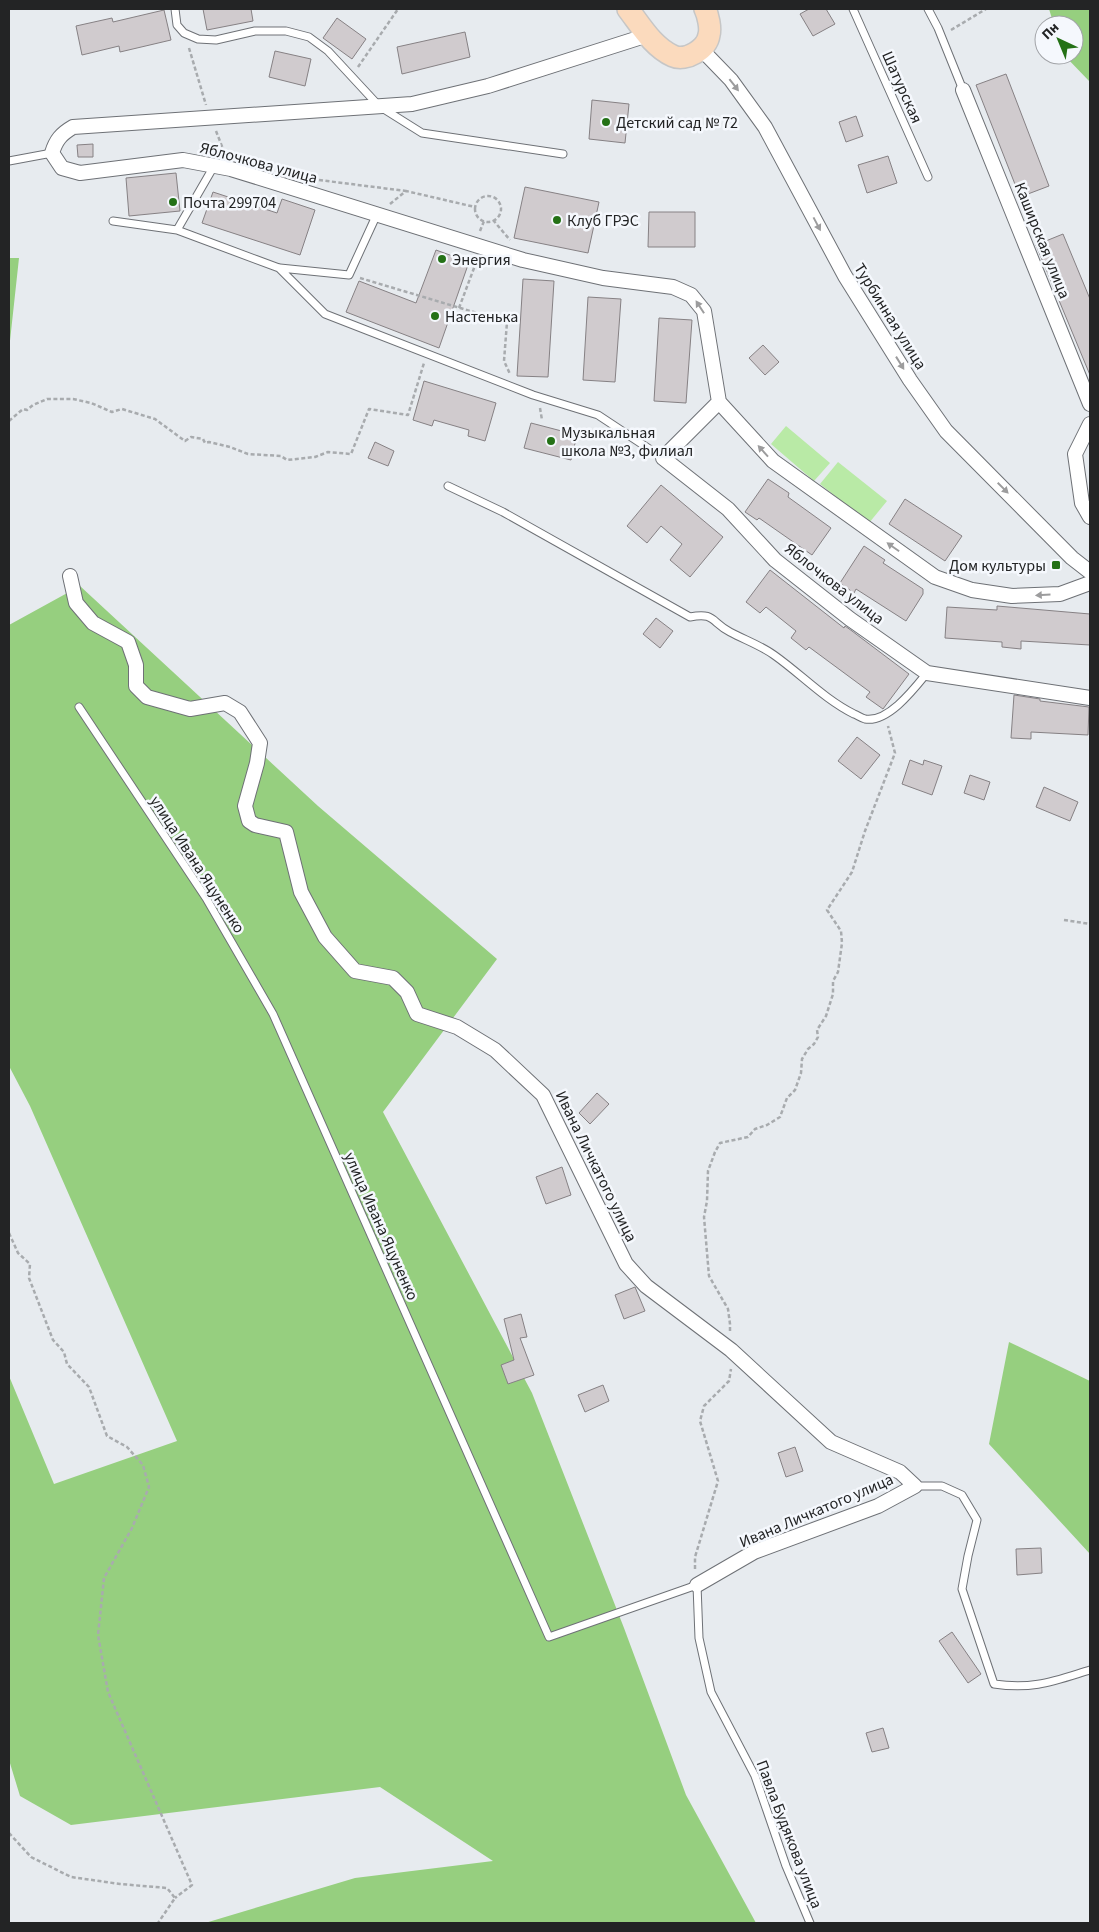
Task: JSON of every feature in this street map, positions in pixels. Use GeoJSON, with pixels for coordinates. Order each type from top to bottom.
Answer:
{"type":"FeatureCollection","features":[{"type":"Feature","properties":{"kind":"main road"},"geometry":{"type":"LineString","coordinates":[[628,9],[661,50],[676,58],[687,57],[701,49],[709,36],[705,9]]}},
{"type":"Feature","properties":{"kind":"street","name":"Яблочкова улица"},"geometry":{"type":"LineString","coordinates":[[648,35],[488,86],[412,104],[73,127],[63,133],[55,142],[52,153],[62,168],[80,172],[183,160],[232,169],[523,260],[603,278],[673,287],[691,295],[704,311],[720,402]]}},
{"type":"Feature","properties":{"kind":"street","name":"Турбинная улица"},"geometry":{"type":"LineString","coordinates":[[701,49],[731,80],[766,127],[845,276],[910,380],[946,431],[1072,558],[1090,572]]}},
{"type":"Feature","properties":{"kind":"street","name":"Каширская улица"},"geometry":{"type":"LineString","coordinates":[[962,90],[1090,404]]}},
{"type":"Feature","properties":{"kind":"street"},"geometry":{"type":"LineString","coordinates":[[663,458],[720,402],[772,461],[935,577],[972,590],[1012,596],[1060,594],[1090,583]]}},
{"type":"Feature","properties":{"kind":"street"},"geometry":{"type":"LineString","coordinates":[[1090,424],[1075,454],[1082,503],[1090,517]]}},
{"type":"Feature","properties":{"kind":"street","name":"Яблочкова улица"},"geometry":{"type":"LineString","coordinates":[[663,458],[728,509],[775,560],[850,619],[927,673],[1090,698]]}},
{"type":"Feature","properties":{"kind":"street","name":"Ивана Личкатого улица"},"geometry":{"type":"LineString","coordinates":[[70,576],[76,603],[92,624],[128,642],[136,665],[136,686],[147,698],[190,709],[225,703],[240,712],[260,743],[257,763],[244,806],[249,821],[255,825],[286,832],[302,892],[325,937],[355,971],[393,978],[407,992],[418,1014],[457,1027],[495,1050],[543,1095],[626,1264],[646,1286],[729,1348],[831,1442],[900,1472],[915,1486],[878,1506],[754,1552],[697,1585]]}},
{"type":"Feature","properties":{"kind":"lane"},"geometry":{"type":"LineString","coordinates":[[175,9],[177,24],[184,33],[198,39],[216,40],[255,31],[286,31],[309,37],[328,51],[379,106],[422,133],[563,154]]}},
{"type":"Feature","properties":{"kind":"lane","name":"Шатурская"},"geometry":{"type":"LineString","coordinates":[[854,9],[928,176]]}},
{"type":"Feature","properties":{"kind":"lane"},"geometry":{"type":"LineString","coordinates":[[928,9],[942,36],[962,90]]}},
{"type":"Feature","properties":{"kind":"lane"},"geometry":{"type":"LineString","coordinates":[[9,162],[52,153]]}},
{"type":"Feature","properties":{"kind":"lane"},"geometry":{"type":"LineString","coordinates":[[177,230],[214,166]]}},
{"type":"Feature","properties":{"kind":"lane"},"geometry":{"type":"LineString","coordinates":[[113,221],[177,230],[279,268],[349,275],[377,214]]}},
{"type":"Feature","properties":{"kind":"lane"},"geometry":{"type":"LineString","coordinates":[[279,268],[325,314],[533,395],[598,415],[663,458]]}},
{"type":"Feature","properties":{"kind":"lane"},"geometry":{"type":"LineString","coordinates":[[448,486],[502,512],[690,618],[704,614],[712,618],[729,632],[757,644],[774,655],[838,705],[865,719],[885,715],[906,698],[927,673]]}},
{"type":"Feature","properties":{"kind":"lane","name":"улица Ивана Яцуненко"},"geometry":{"type":"LineString","coordinates":[[80,707],[206,898],[274,1014],[549,1637],[697,1585]]}},
{"type":"Feature","properties":{"kind":"lane"},"geometry":{"type":"LineString","coordinates":[[915,1486],[942,1486],[962,1495],[977,1520],[962,1589],[994,1684],[1011,1686],[1042,1685],[1090,1670]]}},
{"type":"Feature","properties":{"kind":"lane","name":"Павла Будякова улица"},"geometry":{"type":"LineString","coordinates":[[697,1585],[699,1638],[710,1692],[755,1776],[786,1866],[810,1923]]}},
{"type":"Feature","properties":{"kind":"path"},"geometry":{"type":"LineString","coordinates":[[351,76],[398,9]]}},
{"type":"Feature","properties":{"kind":"path"},"geometry":{"type":"LineString","coordinates":[[942,36],[986,9]]}},
{"type":"Feature","properties":{"kind":"path"},"geometry":{"type":"LineString","coordinates":[[184,33],[210,117],[232,169]]}},
{"type":"Feature","properties":{"kind":"path"},"geometry":{"type":"LineString","coordinates":[[377,214],[406,191],[475,206]]}},
{"type":"Feature","properties":{"kind":"path"},"geometry":{"type":"LineString","coordinates":[[486,196],[498,201],[500,210],[497,217],[485,221],[476,214],[475,206],[479,200],[486,196]]}},
{"type":"Feature","properties":{"kind":"path"},"geometry":{"type":"LineString","coordinates":[[459,308],[474,267]]}},
{"type":"Feature","properties":{"kind":"path"},"geometry":{"type":"LineString","coordinates":[[349,275],[507,322],[504,361]]}},
{"type":"Feature","properties":{"kind":"path"},"geometry":{"type":"LineString","coordinates":[[9,421],[23,410],[27,410],[47,399],[73,399],[91,402],[112,412],[122,409],[155,419],[185,441],[191,437],[203,439],[205,443],[210,442],[230,447],[248,454],[281,456],[287,460],[315,457],[328,452],[351,454],[369,409],[408,415],[427,354]]}},
{"type":"Feature","properties":{"kind":"path"},"geometry":{"type":"LineString","coordinates":[[697,1585],[695,1557],[718,1481],[700,1421],[704,1406],[728,1381],[731,1361],[728,1309],[709,1276],[704,1217],[707,1201],[708,1171],[714,1152],[720,1144],[748,1137],[755,1129],[767,1125],[780,1117],[787,1098],[797,1085],[801,1073],[802,1058],[818,1037],[817,1030],[826,1016],[833,994],[833,982],[838,972],[842,943],[841,931],[827,910],[852,872],[865,830],[895,753],[885,715]]}},
{"type":"Feature","properties":{"kind":"path"},"geometry":{"type":"LineString","coordinates":[[1064,920],[1090,924]]}},
{"type":"Feature","properties":{"kind":"path"},"geometry":{"type":"LineString","coordinates":[[9,1233],[18,1253],[30,1264],[29,1278],[53,1340],[64,1352],[67,1364],[89,1387],[108,1436],[127,1447],[143,1465],[149,1487],[132,1528],[104,1578],[98,1635],[108,1692],[192,1885],[175,1898],[158,1923]]}},
{"type":"Feature","properties":{"kind":"path"},"geometry":{"type":"LineString","coordinates":[[9,1833],[31,1857],[71,1878],[166,1888],[175,1898]]}},
{"type":"Feature","properties":{"kind":"green space"},"geometry":{"type":"Polygon","coordinates":[[[1049,9],[1090,9],[1090,82],[1074,65],[1084,65],[1084,15],[1051,15],[1049,9]]]}},
{"type":"Feature","properties":{"kind":"green space"},"geometry":{"type":"Polygon","coordinates":[[[9,258],[19,258],[9,350],[9,258]]]}},
{"type":"Feature","properties":{"kind":"green space"},"geometry":{"type":"Polygon","coordinates":[[[786,426],[830,463],[814,481],[771,444],[786,426]]]}},
{"type":"Feature","properties":{"kind":"green space"},"geometry":{"type":"Polygon","coordinates":[[[838,462],[887,501],[869,523],[820,484],[838,462]]]}},
{"type":"Feature","properties":{"kind":"green space"},"geometry":{"type":"Polygon","coordinates":[[[80,586],[318,806],[497,959],[383,1112],[532,1393],[624,1628],[686,1795],[756,1923],[205,1923],[355,1878],[493,1861],[380,1787],[71,1825],[20,1796],[9,1760],[9,1376],[54,1484],[177,1441],[30,1106],[9,1066],[9,625],[80,586]]]}},
{"type":"Feature","properties":{"kind":"green space"},"geometry":{"type":"Polygon","coordinates":[[[1009,1342],[1090,1381],[1090,1554],[989,1444],[1009,1342]]]}},
{"type":"Feature","properties":{"kind":"building"},"geometry":{"type":"Polygon","coordinates":[[[203,9],[251,9],[253,21],[207,30],[203,9]]]}},
{"type":"Feature","properties":{"kind":"building"},"geometry":{"type":"Polygon","coordinates":[[[809,9],[826,9],[835,24],[813,36],[800,14],[809,9]]]}},
{"type":"Feature","properties":{"kind":"building"},"geometry":{"type":"Polygon","coordinates":[[[164,10],[171,40],[120,52],[119,46],[82,55],[76,26],[112,18],[113,22],[164,10]]]}},
{"type":"Feature","properties":{"kind":"building"},"geometry":{"type":"Polygon","coordinates":[[[337,18],[366,39],[352,59],[323,38],[337,18]]]}},
{"type":"Feature","properties":{"kind":"building"},"geometry":{"type":"Polygon","coordinates":[[[465,32],[470,57],[402,74],[397,47],[465,32]]]}},
{"type":"Feature","properties":{"kind":"building"},"geometry":{"type":"Polygon","coordinates":[[[275,51],[311,59],[305,86],[269,77],[275,51]]]}},
{"type":"Feature","properties":{"kind":"building"},"geometry":{"type":"Polygon","coordinates":[[[1006,74],[1049,186],[1020,197],[976,85],[1006,74]]]}},
{"type":"Feature","properties":{"kind":"building"},"geometry":{"type":"Polygon","coordinates":[[[592,100],[629,104],[625,143],[589,139],[592,100]]]}},
{"type":"Feature","properties":{"kind":"building"},"geometry":{"type":"Polygon","coordinates":[[[856,116],[863,136],[846,142],[839,122],[856,116]]]}},
{"type":"Feature","properties":{"kind":"building"},"geometry":{"type":"Polygon","coordinates":[[[93,144],[93,157],[78,157],[77,145],[93,144]]]}},
{"type":"Feature","properties":{"kind":"building"},"geometry":{"type":"Polygon","coordinates":[[[888,156],[897,183],[867,193],[858,165],[888,156]]]}},
{"type":"Feature","properties":{"kind":"building"},"geometry":{"type":"Polygon","coordinates":[[[176,173],[180,211],[129,216],[126,178],[176,173]]]}},
{"type":"Feature","properties":{"kind":"building","name":"Клуб ГРЭС"},"geometry":{"type":"Polygon","coordinates":[[[525,187],[599,202],[588,253],[514,238],[525,187]]]}},
{"type":"Feature","properties":{"kind":"building"},"geometry":{"type":"Polygon","coordinates":[[[213,192],[277,213],[282,199],[315,210],[300,255],[202,223],[213,192]]]}},
{"type":"Feature","properties":{"kind":"building"},"geometry":{"type":"Polygon","coordinates":[[[649,212],[695,212],[695,247],[648,247],[649,212]]]}},
{"type":"Feature","properties":{"kind":"building"},"geometry":{"type":"Polygon","coordinates":[[[1063,234],[1090,299],[1090,375],[1036,245],[1063,234]]]}},
{"type":"Feature","properties":{"kind":"building"},"geometry":{"type":"Polygon","coordinates":[[[436,250],[469,262],[439,348],[346,312],[359,281],[416,303],[436,250]]]}},
{"type":"Feature","properties":{"kind":"building"},"geometry":{"type":"Polygon","coordinates":[[[523,279],[554,281],[548,377],[517,376],[523,279]]]}},
{"type":"Feature","properties":{"kind":"building"},"geometry":{"type":"Polygon","coordinates":[[[588,297],[621,299],[615,382],[583,380],[588,297]]]}},
{"type":"Feature","properties":{"kind":"building"},"geometry":{"type":"Polygon","coordinates":[[[659,318],[692,320],[686,403],[654,401],[659,318]]]}},
{"type":"Feature","properties":{"kind":"building"},"geometry":{"type":"Polygon","coordinates":[[[763,345],[779,362],[765,375],[749,358],[763,345]]]}},
{"type":"Feature","properties":{"kind":"building"},"geometry":{"type":"Polygon","coordinates":[[[424,381],[496,403],[485,441],[468,436],[469,430],[434,420],[432,426],[413,420],[424,381]]]}},
{"type":"Feature","properties":{"kind":"building","name":"Музыкальная школа №3, филиал"},"geometry":{"type":"Polygon","coordinates":[[[531,423],[577,435],[571,460],[524,448],[531,423]]]}},
{"type":"Feature","properties":{"kind":"building"},"geometry":{"type":"Polygon","coordinates":[[[375,442],[394,451],[388,466],[368,458],[375,442]]]}},
{"type":"Feature","properties":{"kind":"building"},"geometry":{"type":"Polygon","coordinates":[[[768,479],[789,493],[788,497],[831,528],[812,555],[759,518],[757,520],[745,512],[768,479]]]}},
{"type":"Feature","properties":{"kind":"building"},"geometry":{"type":"Polygon","coordinates":[[[661,485],[723,537],[690,577],[670,560],[682,544],[661,526],[647,543],[627,526],[661,485]]]}},
{"type":"Feature","properties":{"kind":"building"},"geometry":{"type":"Polygon","coordinates":[[[905,499],[962,536],[945,561],[889,524],[905,499]]]}},
{"type":"Feature","properties":{"kind":"building"},"geometry":{"type":"Polygon","coordinates":[[[864,546],[885,560],[883,563],[923,589],[923,594],[906,621],[856,589],[854,593],[840,583],[864,546]]]}},
{"type":"Feature","properties":{"kind":"building"},"geometry":{"type":"Polygon","coordinates":[[[770,570],[844,628],[845,626],[909,674],[883,709],[866,697],[870,692],[809,647],[806,650],[791,638],[796,631],[766,607],[760,613],[746,602],[770,570]]]}},
{"type":"Feature","properties":{"kind":"building"},"geometry":{"type":"Polygon","coordinates":[[[997,606],[1090,614],[1090,645],[1021,641],[1021,649],[1002,647],[1002,642],[945,638],[947,607],[997,610],[997,606]]]}},
{"type":"Feature","properties":{"kind":"building"},"geometry":{"type":"Polygon","coordinates":[[[656,618],[673,631],[660,648],[643,634],[656,618]]]}},
{"type":"Feature","properties":{"kind":"building"},"geometry":{"type":"Polygon","coordinates":[[[1014,695],[1040,699],[1040,701],[1089,707],[1088,735],[1031,732],[1031,739],[1011,738],[1014,695]]]}},
{"type":"Feature","properties":{"kind":"building"},"geometry":{"type":"Polygon","coordinates":[[[857,737],[880,755],[861,779],[838,761],[857,737]]]}},
{"type":"Feature","properties":{"kind":"building"},"geometry":{"type":"Polygon","coordinates":[[[910,760],[923,765],[924,760],[942,766],[932,795],[902,784],[910,760]]]}},
{"type":"Feature","properties":{"kind":"building"},"geometry":{"type":"Polygon","coordinates":[[[970,775],[990,782],[984,800],[964,793],[970,775]]]}},
{"type":"Feature","properties":{"kind":"building"},"geometry":{"type":"Polygon","coordinates":[[[1044,787],[1078,802],[1070,821],[1036,807],[1044,787]]]}},
{"type":"Feature","properties":{"kind":"building"},"geometry":{"type":"Polygon","coordinates":[[[597,1093],[609,1104],[590,1124],[579,1113],[597,1093]]]}},
{"type":"Feature","properties":{"kind":"building"},"geometry":{"type":"Polygon","coordinates":[[[562,1167],[571,1195],[546,1204],[536,1177],[562,1167]]]}},
{"type":"Feature","properties":{"kind":"building"},"geometry":{"type":"Polygon","coordinates":[[[635,1287],[645,1311],[624,1319],[615,1295],[635,1287]]]}},
{"type":"Feature","properties":{"kind":"building"},"geometry":{"type":"Polygon","coordinates":[[[521,1314],[527,1337],[520,1338],[534,1375],[508,1384],[501,1365],[514,1360],[504,1319],[521,1314]]]}},
{"type":"Feature","properties":{"kind":"building"},"geometry":{"type":"Polygon","coordinates":[[[603,1385],[609,1401],[585,1412],[578,1395],[603,1385]]]}},
{"type":"Feature","properties":{"kind":"building"},"geometry":{"type":"Polygon","coordinates":[[[795,1447],[803,1471],[786,1477],[778,1453],[795,1447]]]}},
{"type":"Feature","properties":{"kind":"building"},"geometry":{"type":"Polygon","coordinates":[[[1041,1548],[1042,1573],[1017,1575],[1016,1549],[1041,1548]]]}},
{"type":"Feature","properties":{"kind":"building"},"geometry":{"type":"Polygon","coordinates":[[[952,1632],[981,1674],[968,1683],[939,1641],[952,1632]]]}},
{"type":"Feature","properties":{"kind":"building"},"geometry":{"type":"Polygon","coordinates":[[[883,1728],[889,1748],[872,1752],[866,1733],[883,1728]]]}},
{"type":"Feature","properties":{"kind":"place","name":"Детский сад № 72"},"geometry":{"type":"Point","coordinates":[606,122]}},
{"type":"Feature","properties":{"kind":"place","name":"Почта 299704"},"geometry":{"type":"Point","coordinates":[173,202]}},
{"type":"Feature","properties":{"kind":"place","name":"Клуб ГРЭС"},"geometry":{"type":"Point","coordinates":[557,220]}},
{"type":"Feature","properties":{"kind":"place","name":"Энергия"},"geometry":{"type":"Point","coordinates":[442,259]}},
{"type":"Feature","properties":{"kind":"place","name":"Настенька"},"geometry":{"type":"Point","coordinates":[435,316]}},
{"type":"Feature","properties":{"kind":"place","name":"Музыкальная школа №3, филиал"},"geometry":{"type":"Point","coordinates":[551,441]}},
{"type":"Feature","properties":{"kind":"place","name":"Дом культуры"},"geometry":{"type":"Point","coordinates":[1056,565]}}]}
